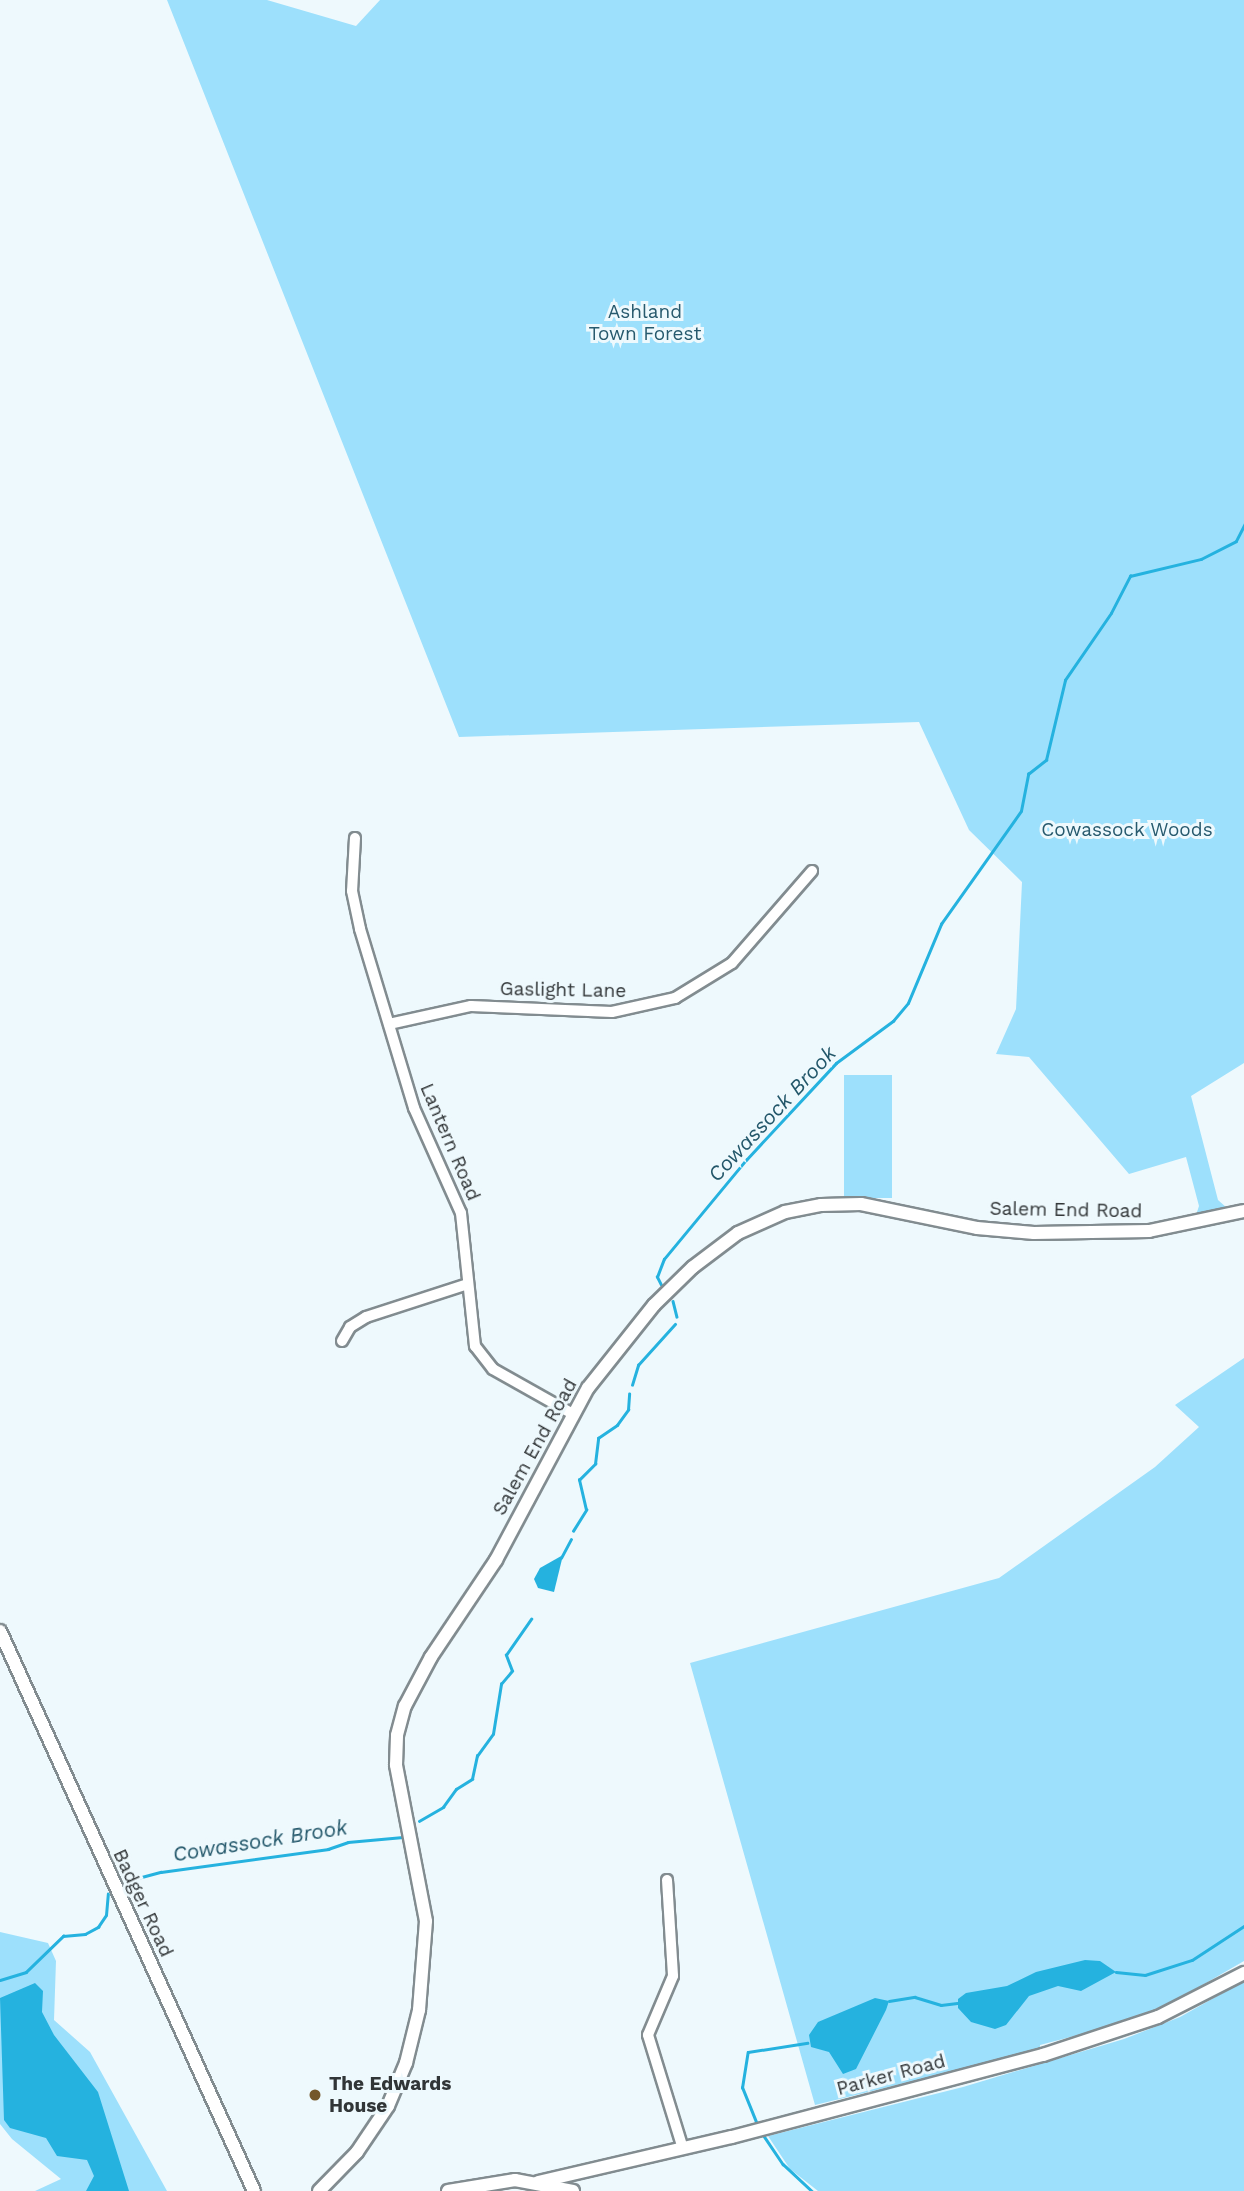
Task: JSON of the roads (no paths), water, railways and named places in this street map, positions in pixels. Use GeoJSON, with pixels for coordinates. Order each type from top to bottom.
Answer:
{"type":"FeatureCollection","features":[{"type":"Feature","properties":{"kind":"street","name":"Lantern Road"},"geometry":{"type":"LineString","coordinates":[[355,838],[355,909],[414,1108],[461,1213],[473,1336],[480,1355],[493,1369],[573,1414]]}},
{"type":"Feature","properties":{"kind":"street","name":"Gaslight Lane"},"geometry":{"type":"LineString","coordinates":[[389,1024],[471,1006],[612,1012],[675,998],[732,963],[812,871]]}},
{"type":"Feature","properties":{"kind":"street","name":"Salem End Road"},"geometry":{"type":"LineString","coordinates":[[319,2191],[357,2152],[388,2106],[411,2046],[422,1993],[426,1921],[398,1781],[399,1721],[431,1657],[492,1568],[573,1414],[617,1348],[693,1267],[738,1233],[785,1212],[821,1205],[861,1204],[997,1231],[1103,1233],[1167,1229],[1244,1211]]}},
{"type":"Feature","properties":{"kind":"street"},"geometry":{"type":"LineString","coordinates":[[341,1340],[350,1327],[366,1317],[468,1284]]}},
{"type":"Feature","properties":{"kind":"street","name":"Badger Road"},"geometry":{"type":"LineString","coordinates":[[0,1630],[254,2191]]}},
{"type":"Feature","properties":{"kind":"street"},"geometry":{"type":"LineString","coordinates":[[667,1881],[673,1976],[648,2035],[682,2149]]}},
{"type":"Feature","properties":{"kind":"street","name":"Parker Road"},"geometry":{"type":"LineString","coordinates":[[538,2182],[682,2149],[1057,2051],[1158,2017],[1244,1973]]}},
{"type":"Feature","properties":{"kind":"street"},"geometry":{"type":"LineString","coordinates":[[448,2191],[496,2181],[538,2182],[573,2191]]}},
{"type":"Feature","properties":{"kind":"waterway","name":"Cowassock Brook"},"geometry":{"type":"LineString","coordinates":[[661,1285],[657,1277],[664,1259],[746,1160],[836,1063],[893,1021],[908,1003],[941,924],[1021,811],[1028,774],[1046,760],[1065,680],[1111,613],[1130,576],[1201,559],[1236,541],[1244,525]]}},
{"type":"Feature","properties":{"kind":"waterway","name":"Cowassock Brook"},"geometry":{"type":"LineString","coordinates":[[673,1301],[677,1317]]}},
{"type":"Feature","properties":{"kind":"waterway","name":"Cowassock Brook"},"geometry":{"type":"LineString","coordinates":[[632,1385],[638,1365],[675,1324]]}},
{"type":"Feature","properties":{"kind":"waterway","name":"Cowassock Brook"},"geometry":{"type":"LineString","coordinates":[[573,1531],[586,1510],[579,1480],[595,1464],[598,1438],[617,1425],[628,1410],[629,1394]]}},
{"type":"Feature","properties":{"kind":"waterway","name":"Cowassock Brook"},"geometry":{"type":"LineString","coordinates":[[561,1558],[571,1539]]}},
{"type":"Feature","properties":{"kind":"waterway","name":"Cowassock Brook"},"geometry":{"type":"LineString","coordinates":[[419,1821],[443,1807],[456,1789],[472,1779],[477,1756],[493,1734],[501,1684],[512,1671],[506,1655],[531,1619]]}},
{"type":"Feature","properties":{"kind":"waterway","name":"Cowassock Brook"},"geometry":{"type":"LineString","coordinates":[[123,1882],[161,1872],[328,1849],[348,1842],[403,1837]]}},
{"type":"Feature","properties":{"kind":"waterway","name":"Cowassock Brook"},"geometry":{"type":"LineString","coordinates":[[0,1980],[26,1972],[63,1936],[85,1934],[98,1927],[106,1915],[108,1894]]}},
{"type":"Feature","properties":{"kind":"waterway"},"geometry":{"type":"LineString","coordinates":[[1116,1972],[1145,1975],[1192,1960],[1244,1926]]}},
{"type":"Feature","properties":{"kind":"waterway"},"geometry":{"type":"LineString","coordinates":[[889,2001],[915,1997],[941,2005],[957,2003]]}},
{"type":"Feature","properties":{"kind":"waterway"},"geometry":{"type":"LineString","coordinates":[[756,2122],[742,2088],[748,2052],[807,2043]]}},
{"type":"Feature","properties":{"kind":"waterway"},"geometry":{"type":"LineString","coordinates":[[764,2136],[783,2164],[812,2191]]}},
{"type":"Feature","properties":{"kind":"place","name":"The Edwards House"},"geometry":{"type":"Point","coordinates":[315,2095]}},
{"type":"Feature","properties":{"kind":"park label","name":"Ashland Town Forest"},"geometry":{"type":"Point","coordinates":[645,323]}},
{"type":"Feature","properties":{"kind":"park label","name":"Cowassock Woods"},"geometry":{"type":"Point","coordinates":[1127,830]}}]}
